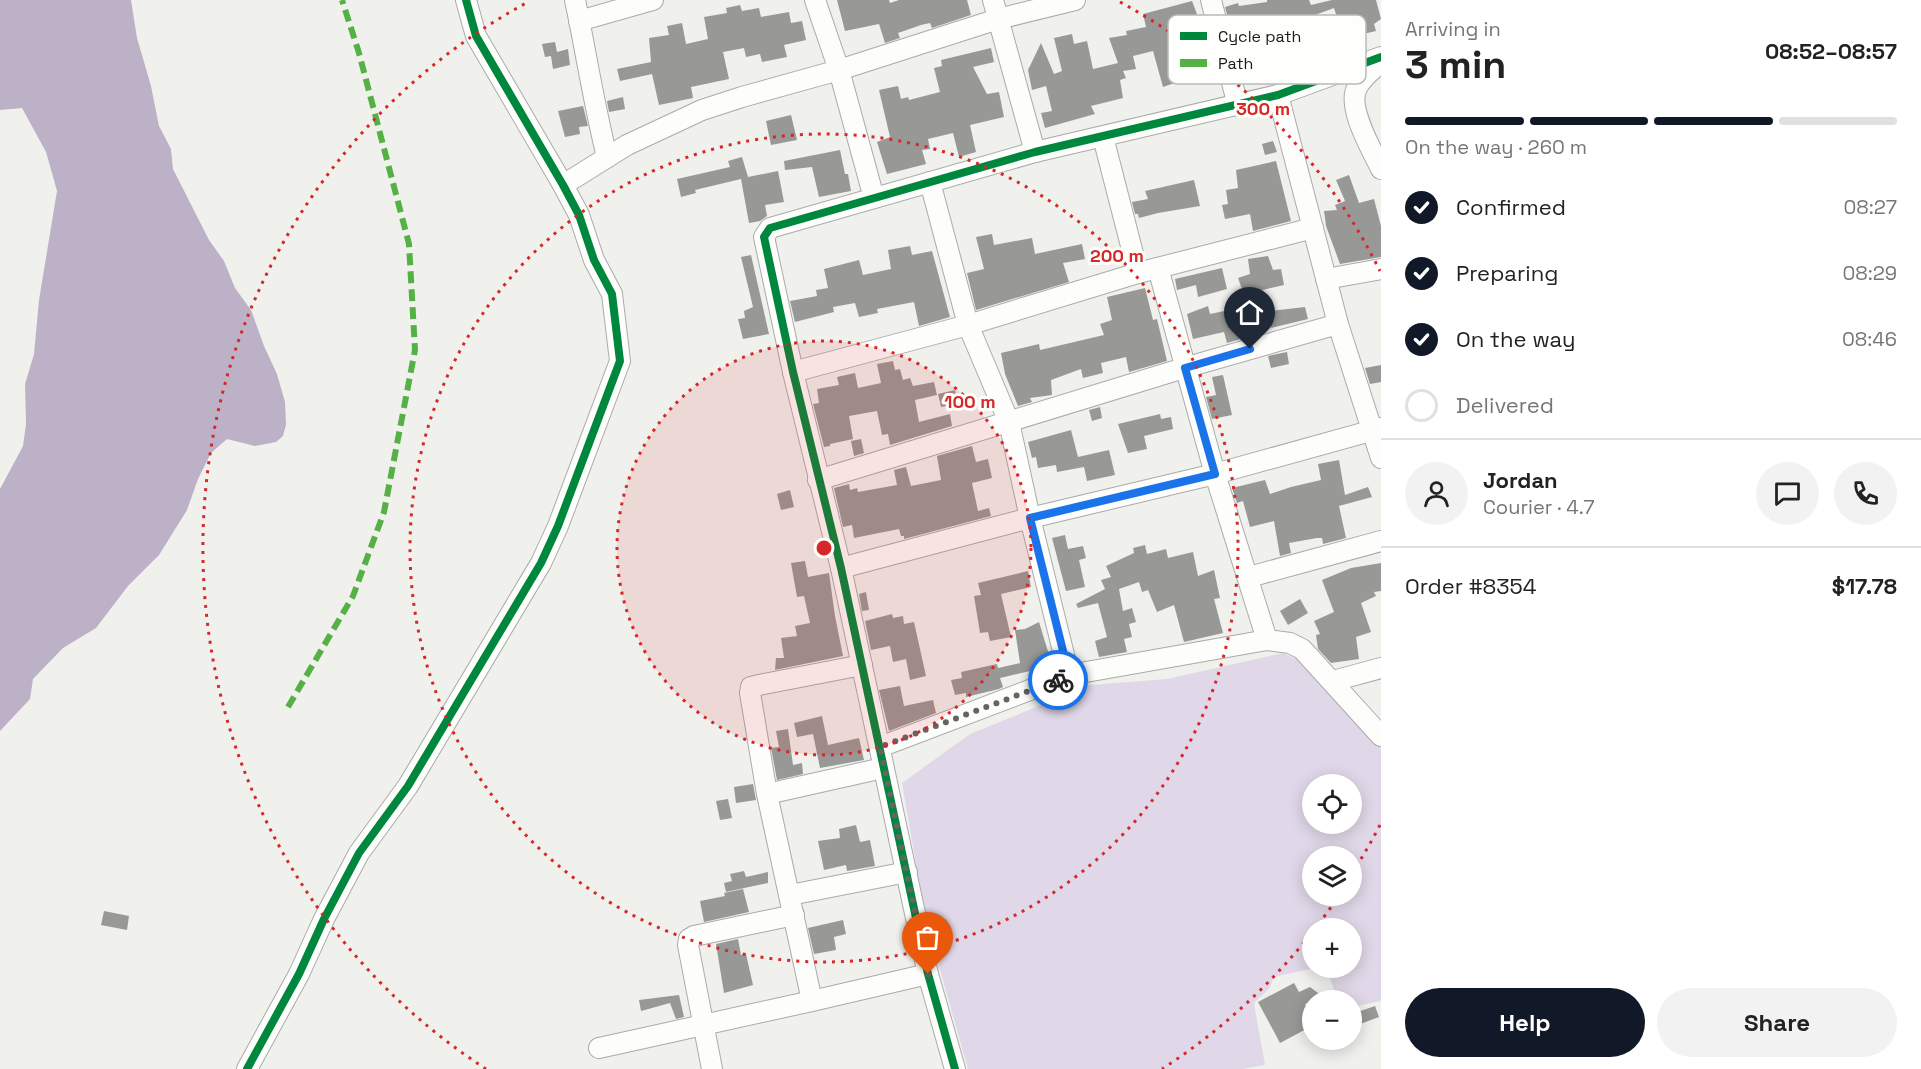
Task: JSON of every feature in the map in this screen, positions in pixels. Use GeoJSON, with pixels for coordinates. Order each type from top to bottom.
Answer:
{"type":"FeatureCollection","features":[{"type":"Feature","properties":{"kind":"street"},"geometry":{"type":"LineString","coordinates":[[247,1069],[299,974],[324,919],[359,853],[408,786],[541,563],[566,505],[620,362],[612,294],[594,260],[579,215],[476,36],[466,0]]}},
{"type":"Feature","properties":{"kind":"street"},"geometry":{"type":"LineString","coordinates":[[575,0],[595,108],[607,157]]}},
{"type":"Feature","properties":{"kind":"street"},"geometry":{"type":"LineString","coordinates":[[579,21],[653,0]]}},
{"type":"Feature","properties":{"kind":"street"},"geometry":{"type":"LineString","coordinates":[[815,0],[839,70],[874,198]]}},
{"type":"Feature","properties":{"kind":"street"},"geometry":{"type":"LineString","coordinates":[[993,0],[1035,152]]}},
{"type":"Feature","properties":{"kind":"street"},"geometry":{"type":"LineString","coordinates":[[563,185],[627,144],[702,110],[839,70],[998,19],[1075,0]]}},
{"type":"Feature","properties":{"kind":"street"},"geometry":{"type":"LineString","coordinates":[[1211,0],[1215,15]]}},
{"type":"Feature","properties":{"kind":"street"},"geometry":{"type":"LineString","coordinates":[[1366,63],[1381,57]]}},
{"type":"Feature","properties":{"kind":"street"},"geometry":{"type":"LineString","coordinates":[[1366,77],[1381,62]]}},
{"type":"Feature","properties":{"kind":"street"},"geometry":{"type":"LineString","coordinates":[[1232,84],[1238,106]]}},
{"type":"Feature","properties":{"kind":"street"},"geometry":{"type":"LineString","coordinates":[[955,1069],[928,974],[841,568],[793,372],[764,237],[765,232],[770,228],[1035,152],[1238,106],[1308,84]]}},
{"type":"Feature","properties":{"kind":"street"},"geometry":{"type":"LineString","coordinates":[[1359,84],[1356,87],[1354,99],[1356,114],[1381,169]]}},
{"type":"Feature","properties":{"kind":"street"},"geometry":{"type":"LineString","coordinates":[[1278,95],[1338,324],[1377,429],[1381,458]]}},
{"type":"Feature","properties":{"kind":"street"},"geometry":{"type":"LineString","coordinates":[[1103,137],[1138,273]]}},
{"type":"Feature","properties":{"kind":"street"},"geometry":{"type":"LineString","coordinates":[[930,182],[969,325],[1009,422],[1069,675]]}},
{"type":"Feature","properties":{"kind":"street"},"geometry":{"type":"LineString","coordinates":[[793,372],[969,325],[1138,273],[1313,228]]}},
{"type":"Feature","properties":{"kind":"street"},"geometry":{"type":"LineString","coordinates":[[1158,268],[1215,474],[1267,640]]}},
{"type":"Feature","properties":{"kind":"street"},"geometry":{"type":"LineString","coordinates":[[1326,279],[1381,269]]}},
{"type":"Feature","properties":{"kind":"street"},"geometry":{"type":"LineString","coordinates":[[818,480],[1185,368],[1338,324]]}},
{"type":"Feature","properties":{"kind":"street"},"geometry":{"type":"LineString","coordinates":[[841,568],[1030,518],[1215,474],[1377,429]]}},
{"type":"Feature","properties":{"kind":"street"},"geometry":{"type":"LineString","coordinates":[[1249,577],[1381,541]]}},
{"type":"Feature","properties":{"kind":"street"},"geometry":{"type":"LineString","coordinates":[[880,747],[1069,675],[1267,640],[1290,643],[1302,649],[1381,736]]}},
{"type":"Feature","properties":{"kind":"street"},"geometry":{"type":"LineString","coordinates":[[812,1001],[767,794],[750,693],[752,687],[862,665]]}},
{"type":"Feature","properties":{"kind":"street"},"geometry":{"type":"LineString","coordinates":[[1333,681],[1381,668]]}},
{"type":"Feature","properties":{"kind":"street"},"geometry":{"type":"LineString","coordinates":[[767,794],[884,768]]}},
{"type":"Feature","properties":{"kind":"street"},"geometry":{"type":"LineString","coordinates":[[790,895],[907,872]]}},
{"type":"Feature","properties":{"kind":"street"},"geometry":{"type":"LineString","coordinates":[[712,1069],[688,945],[689,939],[694,936],[794,915]]}},
{"type":"Feature","properties":{"kind":"street"},"geometry":{"type":"LineString","coordinates":[[599,1047],[928,974]]}},
{"type":"Feature","properties":{"kind":"shaded area"},"geometry":{"type":"Polygon","coordinates":[[[0,0],[131,0],[137,38],[151,86],[159,126],[171,149],[173,169],[209,240],[224,261],[235,288],[251,310],[277,374],[285,402],[286,425],[283,436],[276,442],[255,446],[227,439],[211,453],[198,479],[187,510],[159,555],[128,586],[96,628],[63,648],[33,679],[30,699],[0,731],[0,489],[23,446],[26,424],[25,384],[34,354],[39,300],[57,191],[46,152],[22,108],[0,110],[0,0]]]}},
{"type":"Feature","properties":{"kind":"shaded area"},"geometry":{"type":"Polygon","coordinates":[[[1283,653],[1306,663],[1381,745],[1381,1001],[1362,1005],[1362,990],[1334,990],[1330,978],[1362,978],[1362,918],[1302,918],[1302,971],[1274,977],[1269,989],[1254,1003],[1265,1065],[1243,1069],[968,1069],[925,917],[902,783],[970,734],[1090,685],[1167,679],[1283,653]]]}},
{"type":"Feature","properties":{"kind":"building"},"geometry":{"type":"Polygon","coordinates":[[[837,0],[889,0],[890,3],[899,0],[967,0],[971,15],[932,28],[930,23],[921,25],[898,33],[900,38],[885,43],[879,24],[845,31],[837,0]]]}},
{"type":"Feature","properties":{"kind":"building"},"geometry":{"type":"Polygon","coordinates":[[[1267,0],[1309,0],[1311,5],[1332,0],[1376,0],[1381,19],[1374,24],[1376,31],[1366,33],[1366,15],[1336,15],[1334,8],[1315,15],[1227,15],[1225,7],[1238,3],[1239,6],[1267,2],[1267,0]]]}},
{"type":"Feature","properties":{"kind":"building"},"geometry":{"type":"Polygon","coordinates":[[[1192,1],[1197,14],[1168,15],[1168,84],[1172,84],[1163,87],[1153,51],[1133,56],[1136,69],[1123,71],[1126,78],[1120,80],[1123,98],[1091,106],[1095,114],[1045,128],[1041,113],[1052,111],[1046,86],[1032,90],[1028,70],[1041,43],[1054,74],[1062,71],[1054,38],[1072,34],[1074,44],[1087,41],[1093,69],[1118,63],[1109,38],[1127,35],[1126,31],[1146,27],[1143,14],[1192,1]]]}},
{"type":"Feature","properties":{"kind":"building"},"geometry":{"type":"Polygon","coordinates":[[[740,5],[742,11],[759,8],[761,17],[789,12],[791,23],[802,21],[806,40],[784,45],[787,57],[762,62],[760,54],[746,57],[744,48],[723,52],[729,79],[691,87],[693,98],[659,105],[652,74],[620,81],[617,69],[651,62],[649,38],[669,35],[667,26],[682,23],[686,44],[708,39],[704,17],[727,13],[726,8],[740,5]]]}},
{"type":"Feature","properties":{"kind":"building"},"geometry":{"type":"Polygon","coordinates":[[[555,42],[557,52],[568,49],[570,65],[553,69],[551,56],[545,57],[542,44],[555,42]]]}},
{"type":"Feature","properties":{"kind":"building"},"geometry":{"type":"Polygon","coordinates":[[[991,48],[994,62],[973,67],[987,94],[999,92],[1004,117],[970,125],[976,152],[959,157],[953,133],[928,139],[930,149],[922,150],[926,164],[887,174],[877,142],[890,137],[879,90],[898,86],[901,99],[908,97],[909,100],[940,92],[934,68],[942,66],[941,60],[991,48]]]}},
{"type":"Feature","properties":{"kind":"building"},"geometry":{"type":"Polygon","coordinates":[[[623,97],[625,109],[609,112],[607,101],[623,97]]]}},
{"type":"Feature","properties":{"kind":"building"},"geometry":{"type":"Polygon","coordinates":[[[583,106],[588,126],[579,127],[580,134],[565,137],[558,111],[583,106]]]}},
{"type":"Feature","properties":{"kind":"building"},"geometry":{"type":"Polygon","coordinates":[[[791,115],[797,140],[771,145],[766,121],[791,115]]]}},
{"type":"Feature","properties":{"kind":"building"},"geometry":{"type":"Polygon","coordinates":[[[1273,141],[1277,152],[1265,155],[1262,144],[1273,141]]]}},
{"type":"Feature","properties":{"kind":"building"},"geometry":{"type":"Polygon","coordinates":[[[840,150],[851,191],[819,197],[812,167],[785,170],[784,161],[840,150]]]}},
{"type":"Feature","properties":{"kind":"building"},"geometry":{"type":"Polygon","coordinates":[[[742,157],[748,177],[778,171],[784,202],[765,205],[767,216],[760,221],[749,223],[741,179],[695,190],[696,193],[681,197],[677,179],[730,167],[728,161],[742,157]]]}},
{"type":"Feature","properties":{"kind":"building"},"geometry":{"type":"Polygon","coordinates":[[[1276,161],[1291,221],[1253,231],[1250,214],[1225,219],[1222,205],[1228,204],[1226,190],[1238,188],[1236,170],[1276,161]]]}},
{"type":"Feature","properties":{"kind":"building"},"geometry":{"type":"Polygon","coordinates":[[[1349,175],[1359,203],[1374,199],[1381,226],[1381,257],[1340,264],[1326,226],[1324,211],[1337,210],[1335,205],[1345,201],[1336,180],[1349,175]]]}},
{"type":"Feature","properties":{"kind":"building"},"geometry":{"type":"Polygon","coordinates":[[[1194,180],[1200,206],[1139,218],[1138,214],[1135,214],[1132,202],[1148,199],[1145,191],[1194,180]]]}},
{"type":"Feature","properties":{"kind":"building"},"geometry":{"type":"Polygon","coordinates":[[[992,234],[994,245],[1032,238],[1035,254],[1082,244],[1085,259],[1063,263],[1069,282],[976,310],[967,273],[984,269],[976,237],[992,234]]]}},
{"type":"Feature","properties":{"kind":"building"},"geometry":{"type":"Polygon","coordinates":[[[910,246],[912,255],[932,251],[950,317],[919,326],[914,302],[877,309],[878,313],[859,317],[855,303],[833,307],[834,312],[795,322],[790,301],[817,296],[816,290],[828,288],[824,269],[859,260],[863,275],[891,269],[888,250],[910,246]]]}},
{"type":"Feature","properties":{"kind":"building"},"geometry":{"type":"Polygon","coordinates":[[[751,255],[769,334],[743,339],[738,319],[745,318],[744,311],[753,307],[741,257],[751,255]]]}},
{"type":"Feature","properties":{"kind":"building"},"geometry":{"type":"Polygon","coordinates":[[[1268,256],[1273,270],[1281,269],[1284,285],[1262,290],[1269,311],[1305,307],[1308,319],[1271,328],[1271,326],[1227,343],[1224,332],[1193,339],[1187,314],[1208,306],[1210,314],[1248,306],[1238,278],[1250,274],[1248,259],[1268,256]]]}},
{"type":"Feature","properties":{"kind":"building"},"geometry":{"type":"Polygon","coordinates":[[[1222,268],[1227,289],[1198,297],[1196,285],[1177,290],[1175,279],[1222,268]]]}},
{"type":"Feature","properties":{"kind":"building"},"geometry":{"type":"Polygon","coordinates":[[[1145,288],[1153,320],[1157,319],[1167,361],[1129,372],[1126,357],[1101,363],[1103,373],[1083,378],[1081,369],[1051,380],[1052,395],[1030,398],[1032,402],[1018,406],[1005,374],[1001,353],[1039,344],[1040,350],[1104,335],[1100,324],[1112,320],[1107,297],[1145,288]]]}},
{"type":"Feature","properties":{"kind":"building"},"geometry":{"type":"Polygon","coordinates":[[[1287,352],[1289,364],[1271,368],[1268,356],[1287,352]]]}},
{"type":"Feature","properties":{"kind":"building"},"geometry":{"type":"Polygon","coordinates":[[[893,361],[895,370],[900,369],[903,380],[910,378],[913,386],[934,382],[937,395],[915,400],[919,422],[950,414],[952,426],[890,445],[888,434],[882,435],[877,411],[849,416],[853,439],[824,447],[813,404],[819,403],[817,389],[839,385],[837,377],[855,373],[858,388],[881,383],[877,364],[893,361]]]}},
{"type":"Feature","properties":{"kind":"building"},"geometry":{"type":"Polygon","coordinates":[[[1381,365],[1381,382],[1370,384],[1365,368],[1381,365]]]}},
{"type":"Feature","properties":{"kind":"building"},"geometry":{"type":"Polygon","coordinates":[[[1223,375],[1232,415],[1212,419],[1206,397],[1216,395],[1212,377],[1223,375]]]}},
{"type":"Feature","properties":{"kind":"building"},"geometry":{"type":"Polygon","coordinates":[[[955,390],[958,404],[941,407],[938,394],[955,390]]]}},
{"type":"Feature","properties":{"kind":"building"},"geometry":{"type":"Polygon","coordinates":[[[1100,407],[1102,418],[1092,421],[1089,410],[1100,407]]]}},
{"type":"Feature","properties":{"kind":"building"},"geometry":{"type":"Polygon","coordinates":[[[1160,414],[1161,419],[1171,417],[1173,429],[1144,436],[1147,449],[1128,453],[1118,424],[1160,414]]]}},
{"type":"Feature","properties":{"kind":"building"},"geometry":{"type":"Polygon","coordinates":[[[1071,430],[1078,457],[1109,450],[1115,475],[1087,481],[1084,467],[1057,472],[1056,465],[1038,468],[1036,457],[1032,458],[1028,442],[1071,430]]]}},
{"type":"Feature","properties":{"kind":"building"},"geometry":{"type":"Polygon","coordinates":[[[861,439],[864,453],[854,456],[851,441],[861,439]]]}},
{"type":"Feature","properties":{"kind":"building"},"geometry":{"type":"Polygon","coordinates":[[[972,446],[976,462],[988,459],[992,478],[972,483],[978,511],[989,508],[991,516],[904,539],[899,529],[854,538],[852,525],[843,527],[834,488],[849,484],[850,490],[857,488],[858,492],[897,485],[894,470],[906,467],[911,486],[941,480],[937,456],[972,446]]]}},
{"type":"Feature","properties":{"kind":"building"},"geometry":{"type":"Polygon","coordinates":[[[1339,460],[1345,495],[1368,487],[1372,497],[1339,506],[1346,538],[1323,544],[1322,538],[1289,543],[1291,553],[1280,556],[1274,521],[1250,527],[1243,501],[1237,503],[1232,488],[1265,480],[1270,494],[1321,480],[1318,464],[1339,460]]]}},
{"type":"Feature","properties":{"kind":"building"},"geometry":{"type":"Polygon","coordinates":[[[790,490],[794,507],[781,510],[777,494],[790,490]]]}},
{"type":"Feature","properties":{"kind":"building"},"geometry":{"type":"Polygon","coordinates":[[[1065,535],[1068,549],[1083,546],[1086,558],[1079,560],[1085,587],[1066,591],[1052,538],[1065,535]]]}},
{"type":"Feature","properties":{"kind":"building"},"geometry":{"type":"Polygon","coordinates":[[[1145,545],[1147,554],[1166,549],[1168,558],[1193,552],[1198,576],[1214,570],[1220,598],[1214,599],[1223,633],[1184,642],[1174,605],[1157,612],[1148,590],[1142,592],[1139,582],[1119,589],[1123,611],[1132,608],[1136,622],[1129,624],[1132,637],[1124,639],[1127,652],[1099,657],[1095,641],[1107,637],[1098,603],[1078,608],[1076,604],[1105,589],[1101,580],[1111,577],[1106,566],[1134,553],[1133,548],[1145,545]]]}},
{"type":"Feature","properties":{"kind":"building"},"geometry":{"type":"Polygon","coordinates":[[[805,561],[808,577],[829,573],[843,656],[775,670],[776,658],[784,658],[781,638],[797,636],[795,626],[810,623],[804,596],[797,597],[791,563],[805,561]]]}},
{"type":"Feature","properties":{"kind":"building"},"geometry":{"type":"Polygon","coordinates":[[[1381,563],[1381,591],[1374,592],[1376,596],[1361,603],[1371,632],[1356,637],[1359,659],[1331,663],[1318,649],[1316,635],[1320,634],[1314,621],[1334,612],[1322,580],[1351,568],[1381,563]]]}},
{"type":"Feature","properties":{"kind":"building"},"geometry":{"type":"Polygon","coordinates":[[[1028,571],[1031,587],[1001,594],[1011,637],[990,641],[988,632],[980,633],[974,596],[981,595],[978,583],[1028,571]]]}},
{"type":"Feature","properties":{"kind":"building"},"geometry":{"type":"Polygon","coordinates":[[[866,592],[869,610],[862,611],[859,594],[866,592]]]}},
{"type":"Feature","properties":{"kind":"building"},"geometry":{"type":"Polygon","coordinates":[[[1300,599],[1308,613],[1288,625],[1280,611],[1300,599]]]}},
{"type":"Feature","properties":{"kind":"building"},"geometry":{"type":"Polygon","coordinates":[[[892,614],[893,618],[903,616],[904,624],[914,622],[926,676],[910,680],[906,659],[893,662],[890,646],[871,650],[865,621],[892,614]]]}},
{"type":"Feature","properties":{"kind":"building"},"geometry":{"type":"Polygon","coordinates":[[[1039,622],[1053,668],[1032,676],[1030,671],[1000,678],[1003,687],[999,689],[966,697],[966,693],[955,695],[951,680],[962,678],[961,672],[997,664],[998,668],[1020,663],[1015,630],[1025,629],[1039,622]]]}},
{"type":"Feature","properties":{"kind":"building"},"geometry":{"type":"Polygon","coordinates":[[[900,686],[904,706],[933,700],[936,713],[889,731],[879,690],[900,686]]]}},
{"type":"Feature","properties":{"kind":"building"},"geometry":{"type":"Polygon","coordinates":[[[822,716],[828,745],[859,738],[864,760],[820,768],[813,734],[797,737],[794,723],[822,716]]]}},
{"type":"Feature","properties":{"kind":"building"},"geometry":{"type":"Polygon","coordinates":[[[788,729],[793,765],[802,763],[803,774],[777,780],[771,748],[779,747],[776,731],[788,729]]]}},
{"type":"Feature","properties":{"kind":"building"},"geometry":{"type":"Polygon","coordinates":[[[753,784],[756,800],[736,803],[734,787],[753,784]]]}},
{"type":"Feature","properties":{"kind":"building"},"geometry":{"type":"Polygon","coordinates":[[[728,799],[732,818],[720,820],[716,801],[728,799]]]}},
{"type":"Feature","properties":{"kind":"building"},"geometry":{"type":"Polygon","coordinates":[[[856,825],[860,842],[870,840],[875,866],[847,871],[846,865],[824,870],[818,841],[840,838],[839,829],[856,825]]]}},
{"type":"Feature","properties":{"kind":"building"},"geometry":{"type":"Polygon","coordinates":[[[744,871],[746,877],[768,872],[768,883],[726,892],[724,883],[732,881],[730,874],[744,871]]]}},
{"type":"Feature","properties":{"kind":"building"},"geometry":{"type":"Polygon","coordinates":[[[743,889],[749,912],[704,922],[700,901],[725,896],[724,893],[743,889]]]}},
{"type":"Feature","properties":{"kind":"building"},"geometry":{"type":"Polygon","coordinates":[[[104,911],[129,916],[127,930],[101,925],[104,911]]]}},
{"type":"Feature","properties":{"kind":"building"},"geometry":{"type":"Polygon","coordinates":[[[843,920],[846,934],[834,937],[836,950],[814,954],[808,928],[843,920]]]}},
{"type":"Feature","properties":{"kind":"building"},"geometry":{"type":"Polygon","coordinates":[[[738,939],[741,955],[746,954],[753,985],[724,993],[716,944],[738,939]]]}},
{"type":"Feature","properties":{"kind":"building"},"geometry":{"type":"Polygon","coordinates":[[[1294,983],[1299,992],[1302,991],[1302,1031],[1280,1043],[1258,1002],[1294,983]]]}},
{"type":"Feature","properties":{"kind":"building"},"geometry":{"type":"Polygon","coordinates":[[[679,995],[684,1017],[676,1019],[670,1003],[641,1011],[639,1000],[679,995]]]}},
{"type":"Feature","properties":{"kind":"building"},"geometry":{"type":"Polygon","coordinates":[[[1375,1006],[1379,1017],[1362,1023],[1362,1011],[1375,1006]]]}},
{"type":"Feature","properties":{"kind":"marked path"},"geometry":{"type":"LineString","coordinates":[[288,707],[353,596],[384,512],[415,350],[409,244],[359,53],[342,0]]}},
{"type":"Feature","properties":{"kind":"cycle path"},"geometry":{"type":"LineString","coordinates":[[247,1069],[299,974],[324,919],[359,853],[408,786],[541,563],[558,526],[620,361],[612,294],[594,260],[579,215],[476,36],[466,0]]}},
{"type":"Feature","properties":{"kind":"cycle path"},"geometry":{"type":"LineString","coordinates":[[1366,63],[1381,57]]}},
{"type":"Feature","properties":{"kind":"cycle path"},"geometry":{"type":"LineString","coordinates":[[955,1069],[928,974],[841,568],[793,372],[764,237],[770,228],[1035,152],[1278,95],[1308,84]]}},
{"type":"Feature","properties":{"kind":"way so far"},"geometry":{"type":"LineString","coordinates":[[928,974],[880,747],[1058,680]]}},
{"type":"Feature","properties":{"kind":"route"},"geometry":{"type":"LineString","coordinates":[[1058,680],[1069,675],[1030,518],[1215,474],[1185,368],[1250,349]]}}]}
